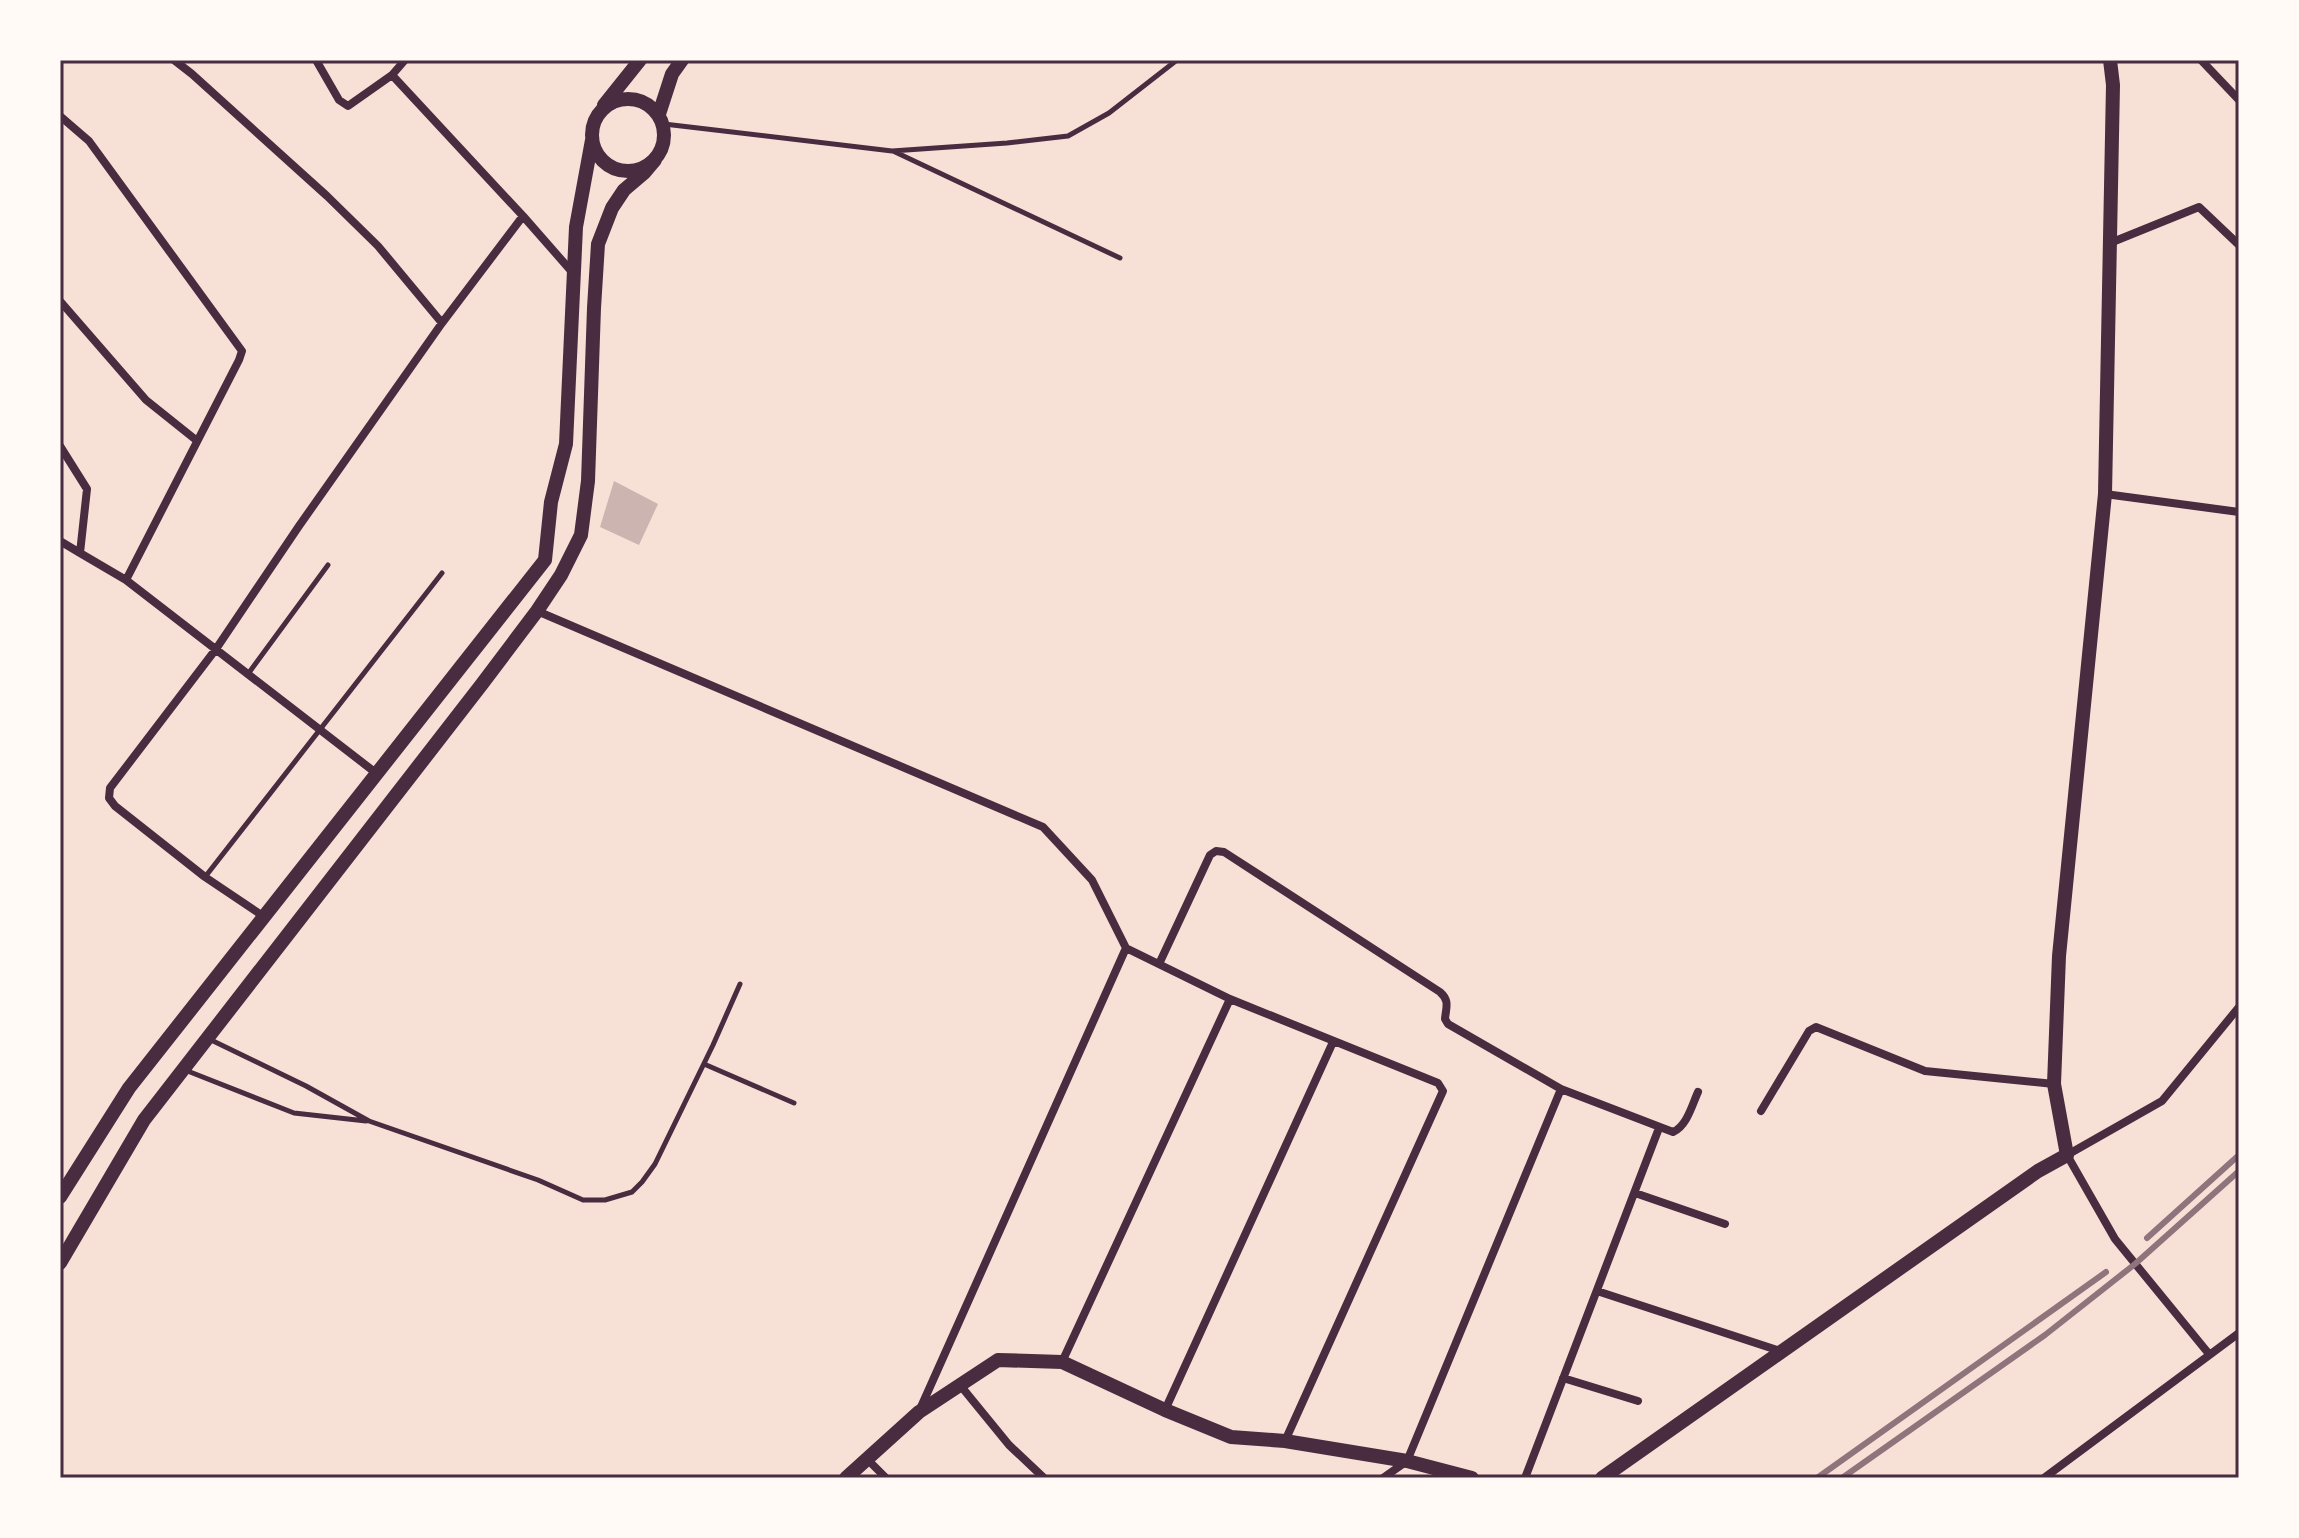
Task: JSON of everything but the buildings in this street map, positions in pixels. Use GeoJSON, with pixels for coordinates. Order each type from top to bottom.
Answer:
{"type":"FeatureCollection","features":[{"type":"Feature","properties":{"kind":"main road"},"geometry":{"type":"LineString","coordinates":[[60,1197],[68,1173],[129,1088],[545,560],[551,502],[566,444],[576,227],[593,124],[640,60]]}},
{"type":"Feature","properties":{"kind":"main road"},"geometry":{"type":"LineString","coordinates":[[60,1263],[144,1120],[537,611],[561,575],[581,535],[588,481],[598,244],[612,208],[624,190],[655,160],[664,143],[661,119],[672,74],[682,60]]}},
{"type":"Feature","properties":{"kind":"main road"},"geometry":{"type":"LineString","coordinates":[[1602,1478],[2038,1171],[2067,1155],[2054,1084],[2059,956],[2105,494],[2113,85],[2110,60]]}},
{"type":"Feature","properties":{"kind":"main road"},"geometry":{"type":"LineString","coordinates":[[600,112],[610,103],[636,99],[649,104],[661,119]]}},
{"type":"Feature","properties":{"kind":"main road"},"geometry":{"type":"LineString","coordinates":[[592,140],[598,155],[610,167],[625,171],[642,169],[655,160]]}},
{"type":"Feature","properties":{"kind":"main road"},"geometry":{"type":"LineString","coordinates":[[846,1478],[919,1412],[998,1360],[1062,1362],[1231,1437],[1285,1441],[1407,1461],[1472,1478]]}},
{"type":"Feature","properties":{"kind":"street"},"geometry":{"type":"LineString","coordinates":[[174,60],[327,196],[378,246],[442,323]]}},
{"type":"Feature","properties":{"kind":"street"},"geometry":{"type":"LineString","coordinates":[[316,60],[339,100],[348,106],[392,75],[405,60]]}},
{"type":"Feature","properties":{"kind":"street"},"geometry":{"type":"LineString","coordinates":[[2201,60],[2239,100]]}},
{"type":"Feature","properties":{"kind":"street"},"geometry":{"type":"LineString","coordinates":[[392,75],[574,274]]}},
{"type":"Feature","properties":{"kind":"street"},"geometry":{"type":"LineString","coordinates":[[60,116],[89,141],[242,351],[126,580]]}},
{"type":"Feature","properties":{"kind":"street"},"geometry":{"type":"LineString","coordinates":[[2110,243],[2199,207],[2239,245]]}},
{"type":"Feature","properties":{"kind":"street"},"geometry":{"type":"LineString","coordinates":[[263,916],[205,877],[115,806],[109,798],[110,788],[216,649],[442,323],[523,216]]}},
{"type":"Feature","properties":{"kind":"street"},"geometry":{"type":"LineString","coordinates":[[60,301],[122,376],[146,400],[196,440]]}},
{"type":"Feature","properties":{"kind":"street"},"geometry":{"type":"LineString","coordinates":[[60,446],[87,489],[80,553]]}},
{"type":"Feature","properties":{"kind":"street"},"geometry":{"type":"LineString","coordinates":[[2105,494],[2239,512]]}},
{"type":"Feature","properties":{"kind":"street"},"geometry":{"type":"LineString","coordinates":[[60,541],[126,580],[376,773]]}},
{"type":"Feature","properties":{"kind":"street"},"geometry":{"type":"LineString","coordinates":[[537,611],[1043,827],[1092,880],[1126,948],[1230,999],[1438,1083],[1443,1091],[1285,1441]]}},
{"type":"Feature","properties":{"kind":"street"},"geometry":{"type":"LineString","coordinates":[[1159,964],[1210,855],[1216,851],[1224,852],[1440,992],[1448,1004],[1445,1019],[1448,1024],[1561,1089],[1673,1132],[1679,1130],[1698,1092]]}},
{"type":"Feature","properties":{"kind":"street"},"geometry":{"type":"LineString","coordinates":[[919,1412],[1126,948]]}},
{"type":"Feature","properties":{"kind":"street"},"geometry":{"type":"LineString","coordinates":[[1062,1362],[1230,999]]}},
{"type":"Feature","properties":{"kind":"street"},"geometry":{"type":"LineString","coordinates":[[2209,1354],[2115,1239],[2067,1155],[2162,1101],[2239,1007]]}},
{"type":"Feature","properties":{"kind":"street"},"geometry":{"type":"LineString","coordinates":[[1761,1111],[1809,1031],[1816,1027],[1925,1071],[2054,1084]]}},
{"type":"Feature","properties":{"kind":"street"},"geometry":{"type":"LineString","coordinates":[[1165,1410],[1333,1042]]}},
{"type":"Feature","properties":{"kind":"street"},"geometry":{"type":"LineString","coordinates":[[1383,1478],[1407,1461],[1561,1089]]}},
{"type":"Feature","properties":{"kind":"street"},"geometry":{"type":"LineString","coordinates":[[1525,1478],[1659,1128]]}},
{"type":"Feature","properties":{"kind":"street"},"geometry":{"type":"LineString","coordinates":[[1635,1193],[1725,1224]]}},
{"type":"Feature","properties":{"kind":"street"},"geometry":{"type":"LineString","coordinates":[[1597,1291],[1781,1352]]}},
{"type":"Feature","properties":{"kind":"street"},"geometry":{"type":"LineString","coordinates":[[2044,1478],[2239,1333]]}},
{"type":"Feature","properties":{"kind":"street"},"geometry":{"type":"LineString","coordinates":[[1563,1378],[1638,1401]]}},
{"type":"Feature","properties":{"kind":"street"},"geometry":{"type":"LineString","coordinates":[[960,1385],[1009,1445],[1044,1478]]}},
{"type":"Feature","properties":{"kind":"street"},"geometry":{"type":"LineString","coordinates":[[867,1459],[886,1478]]}},
{"type":"Feature","properties":{"kind":"lane"},"geometry":{"type":"LineString","coordinates":[[661,119],[892,151],[1007,143],[1068,136],[1109,113],[1177,60]]}},
{"type":"Feature","properties":{"kind":"lane"},"geometry":{"type":"LineString","coordinates":[[892,151],[1120,258]]}},
{"type":"Feature","properties":{"kind":"lane"},"geometry":{"type":"LineString","coordinates":[[248,674],[328,565]]}},
{"type":"Feature","properties":{"kind":"lane"},"geometry":{"type":"LineString","coordinates":[[205,877],[442,573]]}},
{"type":"Feature","properties":{"kind":"lane"},"geometry":{"type":"LineString","coordinates":[[208,1038],[369,1121],[538,1180],[583,1200],[605,1200],[632,1192],[655,1164],[740,984]]}},
{"type":"Feature","properties":{"kind":"lane"},"geometry":{"type":"LineString","coordinates":[[704,1064],[794,1103]]}},
{"type":"Feature","properties":{"kind":"lane"},"geometry":{"type":"LineString","coordinates":[[184,1070],[294,1113],[369,1121]]}},
{"type":"Feature","properties":{"kind":"railway"},"geometry":{"type":"LineString","coordinates":[[2147,1238],[2239,1155]]}},
{"type":"Feature","properties":{"kind":"railway"},"geometry":{"type":"LineString","coordinates":[[1842,1478],[2045,1335],[2135,1264],[2239,1171]]}},
{"type":"Feature","properties":{"kind":"railway"},"geometry":{"type":"LineString","coordinates":[[1817,1478],[2106,1272]]}}]}
